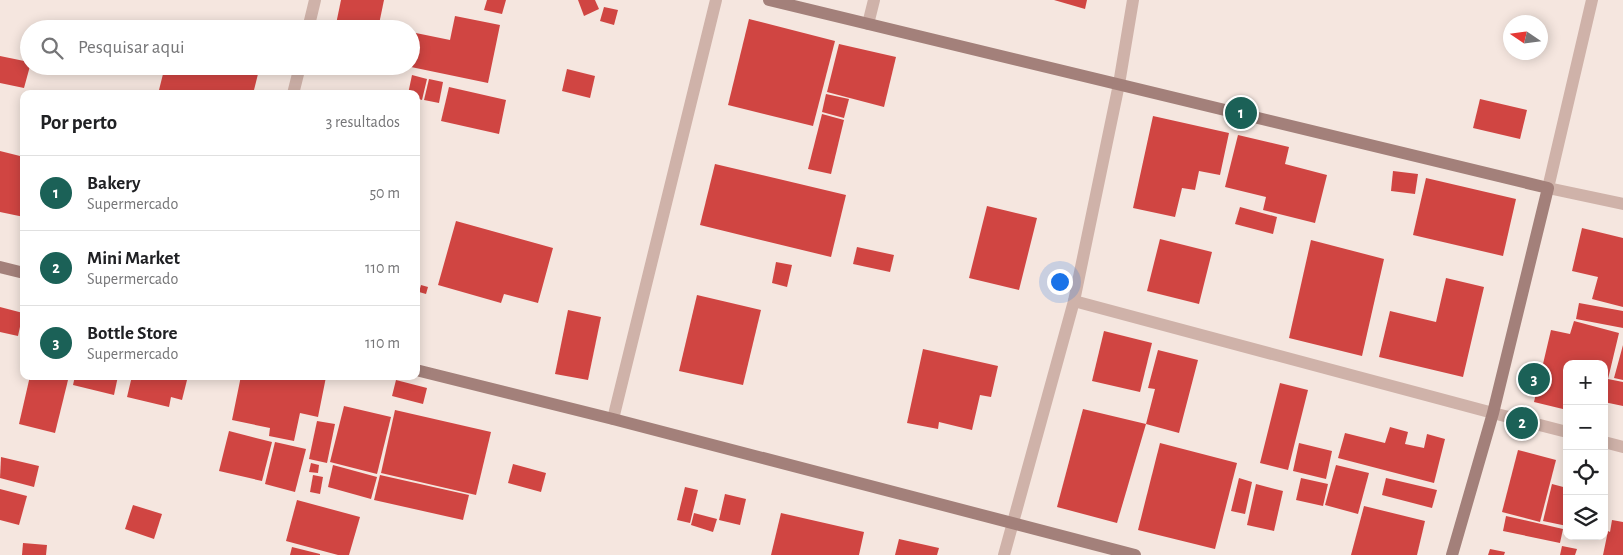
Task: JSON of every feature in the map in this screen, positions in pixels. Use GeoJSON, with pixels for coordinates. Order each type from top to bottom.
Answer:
{"type":"FeatureCollection","features":[{"type":"Feature","properties":{"kind":"main road"},"geometry":{"type":"LineString","coordinates":[[769,0],[1548,188],[1493,412],[1452,555]]}},
{"type":"Feature","properties":{"kind":"main road"},"geometry":{"type":"LineString","coordinates":[[0,267],[20,272]]}},
{"type":"Feature","properties":{"kind":"main road"},"geometry":{"type":"LineString","coordinates":[[420,371],[613,419],[1135,555]]}},
{"type":"Feature","properties":{"kind":"street"},"geometry":{"type":"LineString","coordinates":[[310,20],[314,0]]}},
{"type":"Feature","properties":{"kind":"street"},"geometry":{"type":"LineString","coordinates":[[613,419],[716,0]]}},
{"type":"Feature","properties":{"kind":"street"},"geometry":{"type":"LineString","coordinates":[[868,24],[874,0]]}},
{"type":"Feature","properties":{"kind":"street"},"geometry":{"type":"LineString","coordinates":[[1004,555],[1074,301],[1119,84],[1133,0]]}},
{"type":"Feature","properties":{"kind":"street"},"geometry":{"type":"LineString","coordinates":[[1592,0],[1548,188],[1623,204]]}},
{"type":"Feature","properties":{"kind":"street"},"geometry":{"type":"LineString","coordinates":[[295,90],[298,75]]}},
{"type":"Feature","properties":{"kind":"street"},"geometry":{"type":"LineString","coordinates":[[1074,301],[1563,431]]}},
{"type":"Feature","properties":{"kind":"street"},"geometry":{"type":"LineString","coordinates":[[1608,443],[1623,447]]}},
{"type":"Feature","properties":{"kind":"building"},"geometry":{"type":"Polygon","coordinates":[[[341,0],[384,0],[380,20],[337,20],[341,0]]]}},
{"type":"Feature","properties":{"kind":"building"},"geometry":{"type":"Polygon","coordinates":[[[487,0],[506,0],[502,14],[484,10],[487,0]]]}},
{"type":"Feature","properties":{"kind":"building"},"geometry":{"type":"Polygon","coordinates":[[[578,0],[595,0],[599,9],[584,16],[578,0]]]}},
{"type":"Feature","properties":{"kind":"building"},"geometry":{"type":"Polygon","coordinates":[[[1054,0],[1087,0],[1085,9],[1054,0]]]}},
{"type":"Feature","properties":{"kind":"building"},"geometry":{"type":"Polygon","coordinates":[[[604,7],[618,10],[614,25],[600,21],[604,7]]]}},
{"type":"Feature","properties":{"kind":"building"},"geometry":{"type":"Polygon","coordinates":[[[455,16],[500,25],[488,83],[420,69],[420,34],[450,40],[455,16]]]}},
{"type":"Feature","properties":{"kind":"building"},"geometry":{"type":"Polygon","coordinates":[[[749,19],[835,41],[813,126],[728,105],[749,19]]]}},
{"type":"Feature","properties":{"kind":"building"},"geometry":{"type":"Polygon","coordinates":[[[839,44],[896,57],[884,107],[827,92],[839,44]]]}},
{"type":"Feature","properties":{"kind":"building"},"geometry":{"type":"Polygon","coordinates":[[[0,56],[20,60],[20,75],[28,75],[24,88],[0,83],[0,56]]]}},
{"type":"Feature","properties":{"kind":"building"},"geometry":{"type":"Polygon","coordinates":[[[567,69],[595,76],[590,98],[562,91],[567,69]]]}},
{"type":"Feature","properties":{"kind":"building"},"geometry":{"type":"Polygon","coordinates":[[[163,75],[258,75],[254,90],[159,90],[163,75]]]}},
{"type":"Feature","properties":{"kind":"building"},"geometry":{"type":"Polygon","coordinates":[[[412,75],[427,79],[422,100],[420,99],[420,90],[409,90],[412,75]]]}},
{"type":"Feature","properties":{"kind":"building"},"geometry":{"type":"Polygon","coordinates":[[[429,79],[443,82],[439,103],[424,100],[429,79]]]}},
{"type":"Feature","properties":{"kind":"building"},"geometry":{"type":"Polygon","coordinates":[[[449,87],[506,100],[499,134],[441,121],[449,87]]]}},
{"type":"Feature","properties":{"kind":"building"},"geometry":{"type":"Polygon","coordinates":[[[826,94],[849,99],[844,118],[822,112],[826,94]]]}},
{"type":"Feature","properties":{"kind":"building"},"geometry":{"type":"Polygon","coordinates":[[[1480,99],[1527,110],[1520,139],[1473,128],[1480,99]]]}},
{"type":"Feature","properties":{"kind":"building"},"geometry":{"type":"Polygon","coordinates":[[[822,114],[844,120],[831,174],[808,169],[822,114]]]}},
{"type":"Feature","properties":{"kind":"building"},"geometry":{"type":"Polygon","coordinates":[[[1153,116],[1229,133],[1220,175],[1199,171],[1195,190],[1182,188],[1175,217],[1133,208],[1153,116]]]}},
{"type":"Feature","properties":{"kind":"building"},"geometry":{"type":"Polygon","coordinates":[[[1238,135],[1289,147],[1285,164],[1327,175],[1315,223],[1263,210],[1266,197],[1225,187],[1238,135]]]}},
{"type":"Feature","properties":{"kind":"building"},"geometry":{"type":"Polygon","coordinates":[[[0,151],[20,156],[20,216],[0,212],[0,151]]]}},
{"type":"Feature","properties":{"kind":"building"},"geometry":{"type":"Polygon","coordinates":[[[715,164],[846,195],[831,257],[700,225],[715,164]]]}},
{"type":"Feature","properties":{"kind":"building"},"geometry":{"type":"Polygon","coordinates":[[[1393,171],[1418,174],[1415,194],[1391,191],[1393,171]]]}},
{"type":"Feature","properties":{"kind":"building"},"geometry":{"type":"Polygon","coordinates":[[[1426,178],[1516,199],[1503,256],[1413,235],[1426,178]]]}},
{"type":"Feature","properties":{"kind":"building"},"geometry":{"type":"Polygon","coordinates":[[[987,206],[1037,218],[1019,290],[969,278],[987,206]]]}},
{"type":"Feature","properties":{"kind":"building"},"geometry":{"type":"Polygon","coordinates":[[[1240,207],[1277,217],[1273,234],[1235,224],[1240,207]]]}},
{"type":"Feature","properties":{"kind":"building"},"geometry":{"type":"Polygon","coordinates":[[[456,221],[553,248],[538,303],[504,294],[501,303],[438,285],[456,221]]]}},
{"type":"Feature","properties":{"kind":"building"},"geometry":{"type":"Polygon","coordinates":[[[1582,228],[1623,238],[1623,307],[1592,299],[1598,277],[1572,271],[1582,228]]]}},
{"type":"Feature","properties":{"kind":"building"},"geometry":{"type":"Polygon","coordinates":[[[1160,239],[1212,252],[1199,304],[1147,291],[1160,239]]]}},
{"type":"Feature","properties":{"kind":"building"},"geometry":{"type":"Polygon","coordinates":[[[1311,240],[1384,259],[1362,356],[1289,338],[1311,240]]]}},
{"type":"Feature","properties":{"kind":"building"},"geometry":{"type":"Polygon","coordinates":[[[857,247],[894,255],[890,272],[853,264],[857,247]]]}},
{"type":"Feature","properties":{"kind":"building"},"geometry":{"type":"Polygon","coordinates":[[[776,262],[792,265],[787,287],[772,283],[776,262]]]}},
{"type":"Feature","properties":{"kind":"building"},"geometry":{"type":"Polygon","coordinates":[[[1446,278],[1484,287],[1463,377],[1379,357],[1390,311],[1436,322],[1446,278]]]}},
{"type":"Feature","properties":{"kind":"building"},"geometry":{"type":"Polygon","coordinates":[[[421,285],[428,287],[426,294],[420,292],[421,285]]]}},
{"type":"Feature","properties":{"kind":"building"},"geometry":{"type":"Polygon","coordinates":[[[697,295],[761,310],[743,385],[679,371],[697,295]]]}},
{"type":"Feature","properties":{"kind":"building"},"geometry":{"type":"Polygon","coordinates":[[[1579,303],[1623,311],[1623,328],[1576,319],[1579,303]]]}},
{"type":"Feature","properties":{"kind":"building"},"geometry":{"type":"Polygon","coordinates":[[[0,307],[20,312],[18,336],[0,332],[0,307]]]}},
{"type":"Feature","properties":{"kind":"building"},"geometry":{"type":"Polygon","coordinates":[[[568,310],[601,317],[588,380],[555,374],[568,310]]]}},
{"type":"Feature","properties":{"kind":"building"},"geometry":{"type":"Polygon","coordinates":[[[1574,321],[1619,333],[1608,379],[1608,360],[1563,360],[1563,409],[1534,402],[1551,330],[1570,334],[1574,321]]]}},
{"type":"Feature","properties":{"kind":"building"},"geometry":{"type":"Polygon","coordinates":[[[1104,331],[1152,343],[1140,392],[1092,381],[1104,331]]]}},
{"type":"Feature","properties":{"kind":"building"},"geometry":{"type":"Polygon","coordinates":[[[1623,345],[1623,380],[1614,378],[1623,345]]]}},
{"type":"Feature","properties":{"kind":"building"},"geometry":{"type":"Polygon","coordinates":[[[923,349],[998,366],[991,397],[980,395],[972,430],[939,422],[938,429],[907,423],[923,349]]]}},
{"type":"Feature","properties":{"kind":"building"},"geometry":{"type":"Polygon","coordinates":[[[1158,350],[1198,360],[1179,433],[1146,424],[1155,389],[1148,388],[1158,350]]]}},
{"type":"Feature","properties":{"kind":"building"},"geometry":{"type":"Polygon","coordinates":[[[1608,379],[1623,382],[1623,406],[1608,403],[1608,379]]]}},
{"type":"Feature","properties":{"kind":"building"},"geometry":{"type":"Polygon","coordinates":[[[29,380],[68,380],[55,433],[19,424],[29,380]]]}},
{"type":"Feature","properties":{"kind":"building"},"geometry":{"type":"Polygon","coordinates":[[[74,380],[117,380],[114,395],[73,385],[74,380]]]}},
{"type":"Feature","properties":{"kind":"building"},"geometry":{"type":"Polygon","coordinates":[[[131,380],[187,380],[182,400],[171,397],[169,407],[127,397],[131,380]]]}},
{"type":"Feature","properties":{"kind":"building"},"geometry":{"type":"Polygon","coordinates":[[[240,380],[325,380],[318,417],[300,413],[294,441],[269,436],[270,428],[232,420],[240,380]]]}},
{"type":"Feature","properties":{"kind":"building"},"geometry":{"type":"Polygon","coordinates":[[[396,380],[427,388],[423,404],[392,396],[396,380]]]}},
{"type":"Feature","properties":{"kind":"building"},"geometry":{"type":"Polygon","coordinates":[[[1280,383],[1308,390],[1288,470],[1260,463],[1280,383]]]}},
{"type":"Feature","properties":{"kind":"building"},"geometry":{"type":"Polygon","coordinates":[[[344,406],[391,417],[377,474],[330,462],[344,406]]]}},
{"type":"Feature","properties":{"kind":"building"},"geometry":{"type":"Polygon","coordinates":[[[1083,409],[1146,424],[1117,523],[1057,507],[1083,409]]]}},
{"type":"Feature","properties":{"kind":"building"},"geometry":{"type":"Polygon","coordinates":[[[395,410],[491,432],[476,495],[381,473],[395,410]]]}},
{"type":"Feature","properties":{"kind":"building"},"geometry":{"type":"Polygon","coordinates":[[[317,421],[335,424],[327,463],[309,459],[317,421]]]}},
{"type":"Feature","properties":{"kind":"building"},"geometry":{"type":"Polygon","coordinates":[[[1390,427],[1408,432],[1405,444],[1424,448],[1427,434],[1445,439],[1434,483],[1338,458],[1345,433],[1385,443],[1390,427]]]}},
{"type":"Feature","properties":{"kind":"building"},"geometry":{"type":"Polygon","coordinates":[[[229,431],[272,442],[262,481],[219,471],[229,431]]]}},
{"type":"Feature","properties":{"kind":"building"},"geometry":{"type":"Polygon","coordinates":[[[275,442],[306,449],[295,492],[265,484],[275,442]]]}},
{"type":"Feature","properties":{"kind":"building"},"geometry":{"type":"Polygon","coordinates":[[[1160,443],[1237,463],[1215,549],[1138,530],[1160,443]]]}},
{"type":"Feature","properties":{"kind":"building"},"geometry":{"type":"Polygon","coordinates":[[[1299,443],[1332,451],[1326,479],[1293,471],[1299,443]]]}},
{"type":"Feature","properties":{"kind":"building"},"geometry":{"type":"Polygon","coordinates":[[[1518,450],[1556,460],[1540,522],[1502,512],[1518,450]]]}},
{"type":"Feature","properties":{"kind":"building"},"geometry":{"type":"Polygon","coordinates":[[[1,457],[39,466],[34,487],[0,478],[1,457]]]}},
{"type":"Feature","properties":{"kind":"building"},"geometry":{"type":"Polygon","coordinates":[[[311,463],[319,465],[318,473],[309,472],[311,463]]]}},
{"type":"Feature","properties":{"kind":"building"},"geometry":{"type":"Polygon","coordinates":[[[513,464],[546,473],[541,492],[508,483],[513,464]]]}},
{"type":"Feature","properties":{"kind":"building"},"geometry":{"type":"Polygon","coordinates":[[[333,465],[377,477],[371,499],[328,487],[333,465]]]}},
{"type":"Feature","properties":{"kind":"building"},"geometry":{"type":"Polygon","coordinates":[[[1336,465],[1369,473],[1358,514],[1325,505],[1336,465]]]}},
{"type":"Feature","properties":{"kind":"building"},"geometry":{"type":"Polygon","coordinates":[[[313,475],[323,477],[320,494],[310,492],[313,475]]]}},
{"type":"Feature","properties":{"kind":"building"},"geometry":{"type":"Polygon","coordinates":[[[380,475],[469,495],[463,520],[374,500],[380,475]]]}},
{"type":"Feature","properties":{"kind":"building"},"geometry":{"type":"Polygon","coordinates":[[[1239,478],[1252,482],[1245,514],[1231,511],[1239,478]]]}},
{"type":"Feature","properties":{"kind":"building"},"geometry":{"type":"Polygon","coordinates":[[[1301,478],[1328,484],[1323,506],[1296,500],[1301,478]]]}},
{"type":"Feature","properties":{"kind":"building"},"geometry":{"type":"Polygon","coordinates":[[[1386,478],[1437,490],[1432,508],[1382,495],[1386,478]]]}},
{"type":"Feature","properties":{"kind":"building"},"geometry":{"type":"Polygon","coordinates":[[[1256,484],[1283,491],[1274,531],[1247,525],[1256,484]]]}},
{"type":"Feature","properties":{"kind":"building"},"geometry":{"type":"Polygon","coordinates":[[[1552,484],[1563,487],[1563,525],[1543,521],[1552,484]]]}},
{"type":"Feature","properties":{"kind":"building"},"geometry":{"type":"Polygon","coordinates":[[[685,487],[698,490],[690,523],[677,520],[685,487]]]}},
{"type":"Feature","properties":{"kind":"building"},"geometry":{"type":"Polygon","coordinates":[[[0,489],[27,496],[19,525],[0,520],[0,489]]]}},
{"type":"Feature","properties":{"kind":"building"},"geometry":{"type":"Polygon","coordinates":[[[725,494],[746,499],[740,525],[719,520],[725,494]]]}},
{"type":"Feature","properties":{"kind":"building"},"geometry":{"type":"Polygon","coordinates":[[[297,500],[360,517],[349,555],[338,555],[286,541],[297,500]]]}},
{"type":"Feature","properties":{"kind":"building"},"geometry":{"type":"Polygon","coordinates":[[[133,505],[162,514],[154,539],[125,529],[133,505]]]}},
{"type":"Feature","properties":{"kind":"building"},"geometry":{"type":"Polygon","coordinates":[[[1364,506],[1425,521],[1417,555],[1351,555],[1364,506]]]}},
{"type":"Feature","properties":{"kind":"building"},"geometry":{"type":"Polygon","coordinates":[[[694,513],[717,519],[713,532],[691,525],[694,513]]]}},
{"type":"Feature","properties":{"kind":"building"},"geometry":{"type":"Polygon","coordinates":[[[781,513],[864,532],[859,555],[771,555],[781,513]]]}},
{"type":"Feature","properties":{"kind":"building"},"geometry":{"type":"Polygon","coordinates":[[[1506,516],[1563,529],[1560,543],[1503,531],[1506,516]]]}},
{"type":"Feature","properties":{"kind":"building"},"geometry":{"type":"Polygon","coordinates":[[[1612,520],[1623,522],[1623,555],[1603,555],[1606,540],[1608,540],[1608,531],[1610,532],[1612,520]]]}},
{"type":"Feature","properties":{"kind":"building"},"geometry":{"type":"Polygon","coordinates":[[[899,539],[939,548],[937,555],[895,555],[899,539]]]}},
{"type":"Feature","properties":{"kind":"building"},"geometry":{"type":"Polygon","coordinates":[[[23,543],[47,545],[46,555],[22,555],[23,543]]]}},
{"type":"Feature","properties":{"kind":"building"},"geometry":{"type":"Polygon","coordinates":[[[1562,546],[1577,549],[1575,555],[1560,555],[1562,546]]]}},
{"type":"Feature","properties":{"kind":"building"},"geometry":{"type":"Polygon","coordinates":[[[292,547],[320,554],[320,555],[290,555],[292,547]]]}},
{"type":"Feature","properties":{"kind":"building"},"geometry":{"type":"Polygon","coordinates":[[[1490,549],[1505,552],[1504,555],[1488,555],[1490,549]]]}},
{"type":"Feature","properties":{"kind":"place","name":"Bakery"},"geometry":{"type":"Point","coordinates":[1241,113]}},
{"type":"Feature","properties":{"kind":"place","name":"Bottle Store"},"geometry":{"type":"Point","coordinates":[1534,379]}},
{"type":"Feature","properties":{"kind":"place","name":"Mini Market"},"geometry":{"type":"Point","coordinates":[1522,423]}}]}
